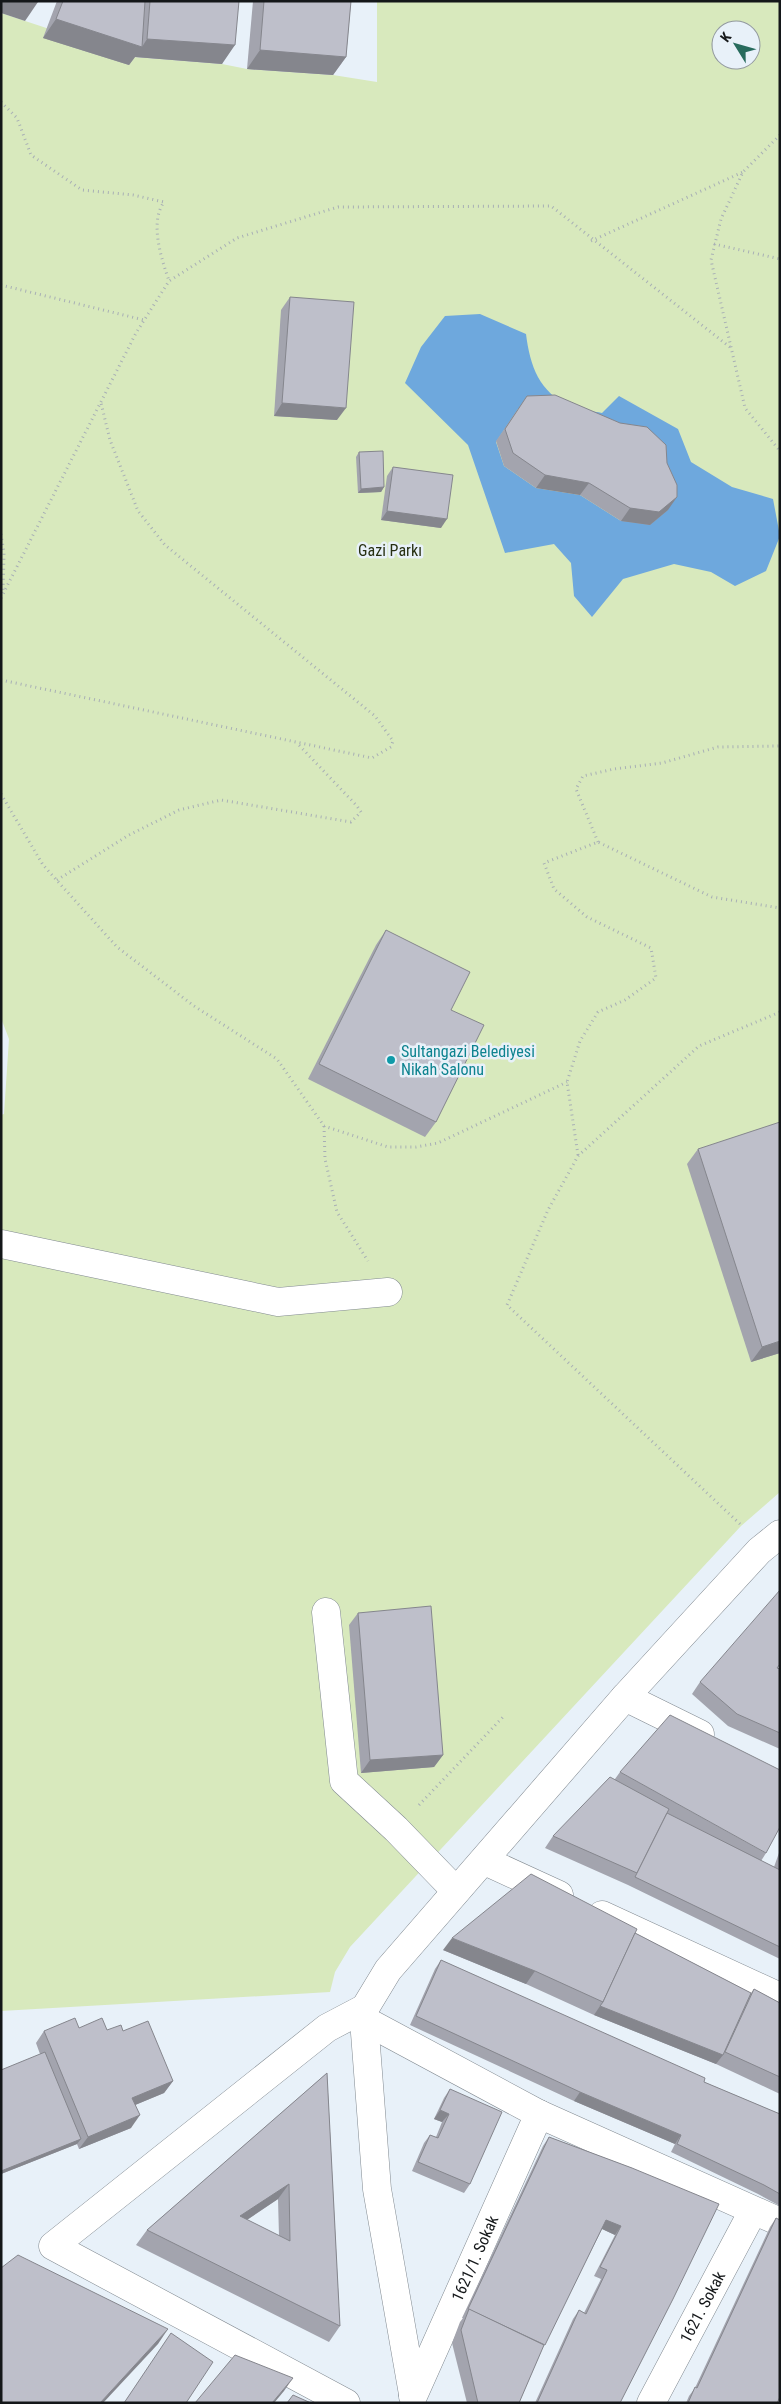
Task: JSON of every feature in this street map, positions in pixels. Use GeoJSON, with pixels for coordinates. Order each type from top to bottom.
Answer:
{"type":"FeatureCollection","features":[{"type":"Feature","properties":{"kind":"street"},"geometry":{"type":"LineString","coordinates":[[1,1244],[278,1302],[388,1292]]}},
{"type":"Feature","properties":{"kind":"street"},"geometry":{"type":"LineString","coordinates":[[413,2398],[377,2189],[364,2014],[388,1970],[456,1891],[485,1861],[625,1697],[769,1556],[780,1534]]}},
{"type":"Feature","properties":{"kind":"street"},"geometry":{"type":"LineString","coordinates":[[326,1612],[344,1781],[396,1829],[456,1891]]}},
{"type":"Feature","properties":{"kind":"street"},"geometry":{"type":"LineString","coordinates":[[625,1697],[720,1744]]}},
{"type":"Feature","properties":{"kind":"street"},"geometry":{"type":"LineString","coordinates":[[485,1861],[780,1998]]}},
{"type":"Feature","properties":{"kind":"street"},"geometry":{"type":"LineString","coordinates":[[364,2014],[540,2114],[780,2222]]}},
{"type":"Feature","properties":{"kind":"street"},"geometry":{"type":"LineString","coordinates":[[346,2403],[53,2246],[327,2028],[364,2014]]}},
{"type":"Feature","properties":{"kind":"street","name":"1621/1. Sokak"},"geometry":{"type":"LineString","coordinates":[[413,2398],[540,2114]]}},
{"type":"Feature","properties":{"kind":"street","name":"1621. Sokak"},"geometry":{"type":"LineString","coordinates":[[651,2403],[753,2211]]}},
{"type":"Feature","properties":{"kind":"path"},"geometry":{"type":"LineString","coordinates":[[1,102],[17,118],[31,155],[82,190],[133,195],[164,202],[160,208],[157,244],[169,281]]}},
{"type":"Feature","properties":{"kind":"path"},"geometry":{"type":"LineString","coordinates":[[780,135],[743,172],[721,219],[711,260],[745,408],[780,451]]}},
{"type":"Feature","properties":{"kind":"path"},"geometry":{"type":"LineString","coordinates":[[592,241],[743,172]]}},
{"type":"Feature","properties":{"kind":"path"},"geometry":{"type":"LineString","coordinates":[[1,598],[136,333],[169,281],[238,238],[338,207],[550,206],[592,241],[731,348]]}},
{"type":"Feature","properties":{"kind":"path"},"geometry":{"type":"LineString","coordinates":[[714,244],[780,259]]}},
{"type":"Feature","properties":{"kind":"path"},"geometry":{"type":"LineString","coordinates":[[1,285],[144,320]]}},
{"type":"Feature","properties":{"kind":"path"},"geometry":{"type":"LineString","coordinates":[[1,680],[372,758],[391,747],[393,741],[375,716],[165,545],[138,512],[110,440],[101,402]]}},
{"type":"Feature","properties":{"kind":"path"},"geometry":{"type":"LineString","coordinates":[[1,534],[4,553],[3,594]]}},
{"type":"Feature","properties":{"kind":"path"},"geometry":{"type":"LineString","coordinates":[[57,880],[129,834],[179,810],[221,800],[351,822],[361,812],[357,806],[296,742]]}},
{"type":"Feature","properties":{"kind":"path"},"geometry":{"type":"LineString","coordinates":[[780,746],[718,747],[662,763],[614,769],[583,776],[576,789],[598,842],[712,897],[780,908]]}},
{"type":"Feature","properties":{"kind":"path"},"geometry":{"type":"LineString","coordinates":[[1,794],[43,865],[118,947],[194,1006],[277,1059],[324,1126],[325,1159],[337,1212],[388,1292]]}},
{"type":"Feature","properties":{"kind":"path"},"geometry":{"type":"LineString","coordinates":[[578,1156],[568,1082],[580,1042],[598,1012],[625,1000],[656,978],[651,948],[587,917],[554,889],[544,863],[598,842]]}},
{"type":"Feature","properties":{"kind":"path"},"geometry":{"type":"LineString","coordinates":[[769,1556],[741,1526],[507,1305],[548,1210],[578,1156],[699,1046],[780,1012]]}},
{"type":"Feature","properties":{"kind":"path"},"geometry":{"type":"LineString","coordinates":[[324,1126],[388,1147],[424,1146],[438,1143],[568,1082]]}},
{"type":"Feature","properties":{"kind":"path"},"geometry":{"type":"LineString","coordinates":[[396,1829],[503,1717]]}},
{"type":"Feature","properties":{"kind":"green space","name":"Gazi Parkı"},"geometry":{"type":"Polygon","coordinates":[[[377,1],[780,1],[780,1492],[741,1526],[350,1947],[335,1972],[330,1992],[1,2011],[1,1115],[4,1114],[9,1039],[1,1018],[1,13],[134,57],[222,64],[247,69],[333,75],[377,82],[377,1]]]}},
{"type":"Feature","properties":{"kind":"water"},"geometry":{"type":"Polygon","coordinates":[[[480,314],[526,334],[530,357],[538,377],[551,394],[560,401],[571,407],[602,413],[619,396],[678,429],[691,462],[732,487],[773,499],[780,536],[766,571],[735,586],[711,572],[674,564],[623,579],[592,617],[574,596],[571,563],[554,544],[505,553],[468,445],[405,383],[421,347],[445,316],[480,314]],[[546,408],[518,409],[496,442],[504,466],[536,488],[580,495],[621,521],[546,408]]]}},
{"type":"Feature","properties":{"kind":"building"},"geometry":{"type":"Polygon","coordinates":[[[63,1],[145,1],[142,47],[56,19],[63,1]]]}},
{"type":"Feature","properties":{"kind":"building"},"geometry":{"type":"Polygon","coordinates":[[[150,1],[239,1],[235,45],[147,39],[150,1]]]}},
{"type":"Feature","properties":{"kind":"building"},"geometry":{"type":"Polygon","coordinates":[[[264,1],[351,1],[346,57],[260,50],[264,1]]]}},
{"type":"Feature","properties":{"kind":"building"},"geometry":{"type":"Polygon","coordinates":[[[290,297],[354,302],[346,408],[282,403],[290,297]]]}},
{"type":"Feature","properties":{"kind":"building"},"geometry":{"type":"Polygon","coordinates":[[[555,395],[620,423],[647,427],[666,445],[667,463],[677,485],[677,497],[659,512],[630,508],[589,483],[545,475],[513,453],[505,429],[527,396],[555,395]]]}},
{"type":"Feature","properties":{"kind":"building"},"geometry":{"type":"Polygon","coordinates":[[[383,451],[384,487],[361,489],[359,452],[383,451]]]}},
{"type":"Feature","properties":{"kind":"building"},"geometry":{"type":"Polygon","coordinates":[[[393,467],[453,475],[447,519],[387,511],[393,467]]]}},
{"type":"Feature","properties":{"kind":"building","name":"Sultangazi Belediyesi Nikah Salonu"},"geometry":{"type":"Polygon","coordinates":[[[386,930],[470,972],[451,1010],[484,1025],[436,1122],[319,1064],[386,930]]]}},
{"type":"Feature","properties":{"kind":"building"},"geometry":{"type":"Polygon","coordinates":[[[780,1122],[780,1341],[762,1347],[698,1149],[780,1122]]]}},
{"type":"Feature","properties":{"kind":"building"},"geometry":{"type":"Polygon","coordinates":[[[780,1590],[780,1664],[777,1668],[780,1669],[780,1733],[737,1714],[700,1682],[780,1590]]]}},
{"type":"Feature","properties":{"kind":"building"},"geometry":{"type":"Polygon","coordinates":[[[431,1606],[443,1755],[370,1760],[358,1613],[431,1606]]]}},
{"type":"Feature","properties":{"kind":"building"},"geometry":{"type":"Polygon","coordinates":[[[670,1715],[780,1770],[780,1827],[766,1853],[620,1772],[670,1715]]]}},
{"type":"Feature","properties":{"kind":"building"},"geometry":{"type":"Polygon","coordinates":[[[610,1777],[669,1809],[637,1873],[553,1836],[610,1777]]]}},
{"type":"Feature","properties":{"kind":"building"},"geometry":{"type":"Polygon","coordinates":[[[667,1813],[780,1870],[780,1947],[635,1877],[667,1813]]]}},
{"type":"Feature","properties":{"kind":"building"},"geometry":{"type":"Polygon","coordinates":[[[531,1874],[637,1929],[603,2002],[535,1971],[452,1938],[531,1874]]]}},
{"type":"Feature","properties":{"kind":"building"},"geometry":{"type":"Polygon","coordinates":[[[635,1933],[751,1993],[723,2055],[600,2006],[635,1933]]]}},
{"type":"Feature","properties":{"kind":"building"},"geometry":{"type":"Polygon","coordinates":[[[441,1960],[705,2078],[704,2082],[780,2114],[780,2194],[677,2144],[681,2135],[580,2092],[416,2016],[441,1960]]]}},
{"type":"Feature","properties":{"kind":"building"},"geometry":{"type":"Polygon","coordinates":[[[754,1989],[780,2003],[780,2077],[725,2052],[754,1989]]]}},
{"type":"Feature","properties":{"kind":"building"},"geometry":{"type":"Polygon","coordinates":[[[75,2018],[79,2028],[102,2018],[107,2030],[121,2025],[123,2031],[148,2021],[173,2081],[132,2098],[140,2115],[88,2137],[44,2031],[75,2018]]]}},
{"type":"Feature","properties":{"kind":"building"},"geometry":{"type":"Polygon","coordinates":[[[45,2052],[81,2139],[1,2171],[1,2070],[45,2052]]]}},
{"type":"Feature","properties":{"kind":"building"},"geometry":{"type":"Polygon","coordinates":[[[327,2073],[340,2326],[147,2230],[327,2073]],[[289,2184],[240,2216],[290,2241],[289,2184]]]}},
{"type":"Feature","properties":{"kind":"building"},"geometry":{"type":"Polygon","coordinates":[[[450,2089],[502,2112],[470,2184],[418,2162],[430,2135],[438,2138],[449,2114],[440,2110],[450,2089]]]}},
{"type":"Feature","properties":{"kind":"building"},"geometry":{"type":"Polygon","coordinates":[[[549,2137],[632,2168],[719,2204],[620,2403],[537,2403],[579,2310],[586,2314],[607,2270],[600,2267],[621,2226],[606,2220],[545,2345],[468,2309],[549,2137]]]}},
{"type":"Feature","properties":{"kind":"building"},"geometry":{"type":"Polygon","coordinates":[[[776,2218],[780,2220],[780,2397],[777,2403],[688,2403],[695,2387],[697,2388],[776,2218]]]}},
{"type":"Feature","properties":{"kind":"building"},"geometry":{"type":"Polygon","coordinates":[[[18,2255],[168,2329],[100,2403],[1,2403],[1,2268],[18,2255]]]}},
{"type":"Feature","properties":{"kind":"building"},"geometry":{"type":"Polygon","coordinates":[[[469,2309],[544,2345],[519,2403],[478,2403],[461,2330],[469,2309]]]}},
{"type":"Feature","properties":{"kind":"building"},"geometry":{"type":"Polygon","coordinates":[[[171,2333],[213,2362],[186,2403],[124,2403],[171,2333]]]}},
{"type":"Feature","properties":{"kind":"building"},"geometry":{"type":"Polygon","coordinates":[[[235,2355],[293,2378],[272,2403],[195,2403],[235,2355]]]}},
{"type":"Feature","properties":{"kind":"building"},"geometry":{"type":"Polygon","coordinates":[[[293,2395],[311,2403],[287,2403],[293,2395]]]}},
{"type":"Feature","properties":{"kind":"place","name":"Sultangazi Belediyesi Nikah Salonu"},"geometry":{"type":"Point","coordinates":[391,1060]}}]}
